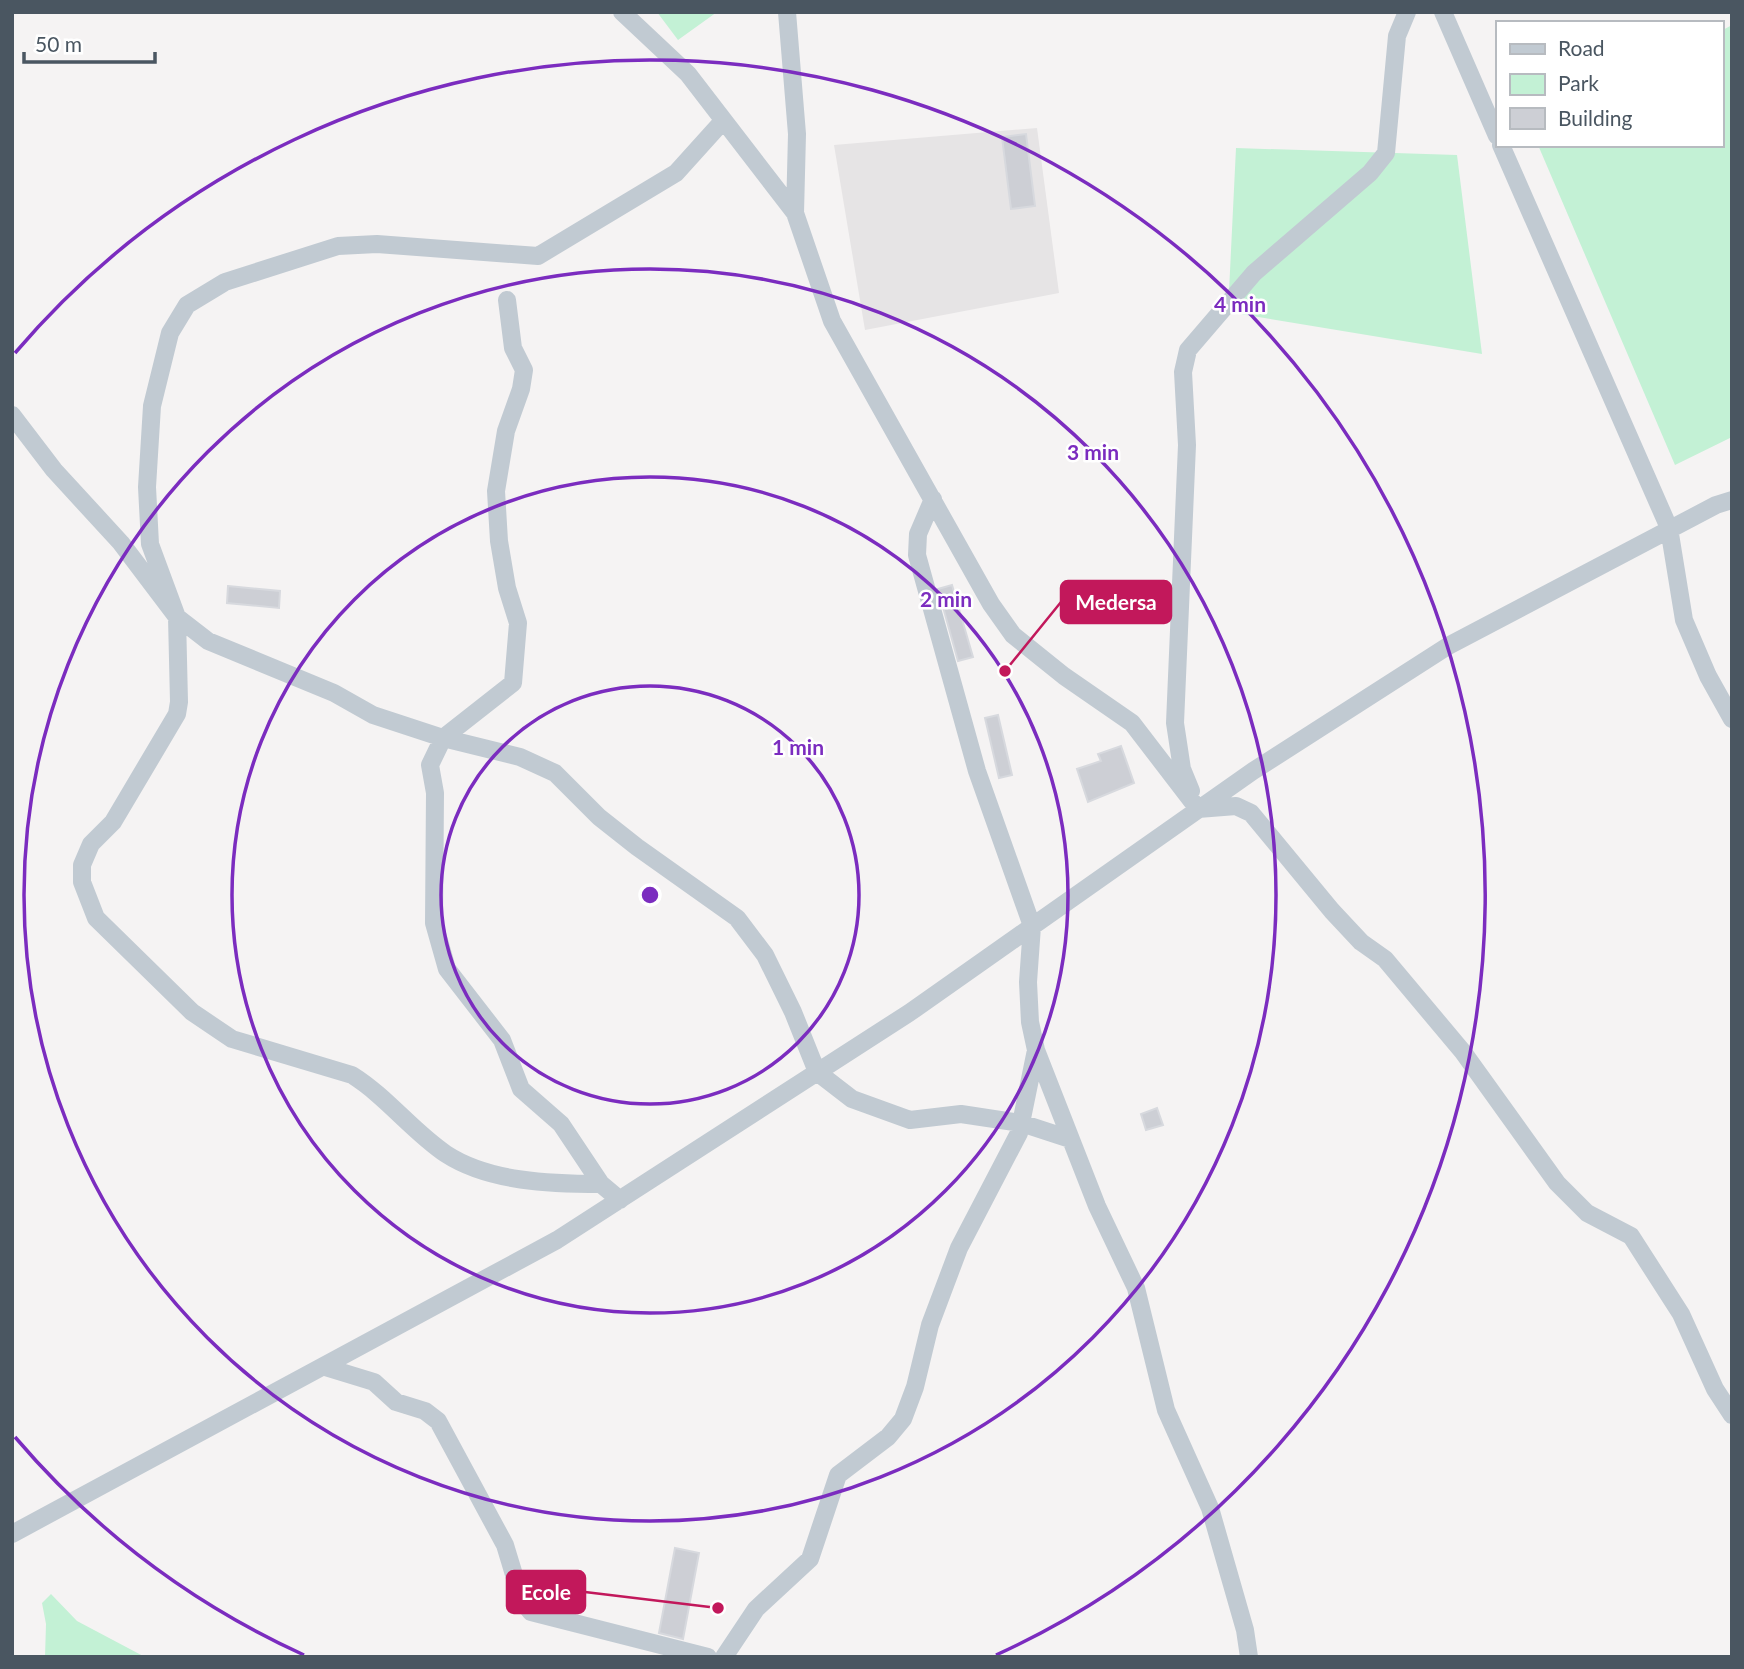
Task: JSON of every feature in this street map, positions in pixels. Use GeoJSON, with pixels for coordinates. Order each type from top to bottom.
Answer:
{"type":"FeatureCollection","features":[{"type":"Feature","properties":{"kind":"street"},"geometry":{"type":"LineString","coordinates":[[622,12],[688,74],[722,122],[795,212]]}},
{"type":"Feature","properties":{"kind":"street"},"geometry":{"type":"LineString","coordinates":[[787,12],[797,134],[795,212],[832,321],[991,604],[1013,635],[1064,676],[1132,723],[1198,809]]}},
{"type":"Feature","properties":{"kind":"street"},"geometry":{"type":"LineString","coordinates":[[1198,809],[1182,769],[1175,723],[1187,445],[1183,372],[1188,350],[1254,272],[1370,173],[1386,153],[1397,36],[1408,12]]}},
{"type":"Feature","properties":{"kind":"street"},"geometry":{"type":"LineString","coordinates":[[1443,12],[1496,134]]}},
{"type":"Feature","properties":{"kind":"street"},"geometry":{"type":"LineString","coordinates":[[601,1184],[553,1184],[470,1167],[444,1153],[369,1086],[352,1075],[232,1039],[192,1012],[96,918],[82,882],[82,865],[91,844],[113,822],[177,714],[177,617],[150,544],[147,487],[152,406],[170,333],[187,305],[225,282],[338,246],[377,244],[538,256],[676,173],[722,122]]}},
{"type":"Feature","properties":{"kind":"street"},"geometry":{"type":"LineString","coordinates":[[1503,147],[1669,528],[1684,620],[1708,676],[1732,719]]}},
{"type":"Feature","properties":{"kind":"street"},"geometry":{"type":"LineString","coordinates":[[507,300],[513,348],[524,370],[521,389],[506,431],[496,491],[499,541],[507,587],[518,623],[516,662],[513,683],[443,738],[430,765],[435,793],[435,923],[447,970],[502,1040],[521,1089],[561,1124],[601,1184],[620,1199]]}},
{"type":"Feature","properties":{"kind":"street"},"geometry":{"type":"LineString","coordinates":[[12,415],[54,470],[121,543],[177,617],[208,641],[334,693],[373,715],[443,738],[520,757],[555,773],[599,817],[637,848],[737,918],[765,955],[793,1012],[817,1072],[852,1098],[910,1119],[961,1114],[1021,1123],[1070,1139]]}},
{"type":"Feature","properties":{"kind":"street"},"geometry":{"type":"LineString","coordinates":[[933,499],[918,534],[917,555],[977,771],[1032,926],[1028,982],[1030,1022],[1036,1050],[1097,1206],[1136,1288],[1166,1410],[1210,1508],[1245,1630],[1249,1657]]}},
{"type":"Feature","properties":{"kind":"street"},"geometry":{"type":"LineString","coordinates":[[12,1534],[557,1240],[909,1013],[1198,809],[1448,646],[1669,528],[1732,500]]}},
{"type":"Feature","properties":{"kind":"street"},"geometry":{"type":"LineString","coordinates":[[1198,809],[1236,806],[1251,813],[1332,911],[1361,942],[1385,959],[1463,1052],[1557,1183],[1587,1213],[1631,1236],[1681,1314],[1714,1389],[1732,1415]]}},
{"type":"Feature","properties":{"kind":"street"},"geometry":{"type":"LineString","coordinates":[[724,1657],[756,1609],[810,1559],[838,1475],[888,1437],[903,1419],[930,1325],[959,1248],[1019,1133],[1036,1050]]}},
{"type":"Feature","properties":{"kind":"street"},"geometry":{"type":"LineString","coordinates":[[325,1367],[374,1382],[396,1402],[425,1411],[438,1421],[505,1545],[522,1601],[531,1612],[708,1657]]}},
{"type":"Feature","properties":{"kind":"shaded area"},"geometry":{"type":"Polygon","coordinates":[[[1037,128],[1059,293],[865,330],[834,145],[1037,128]]]}},
{"type":"Feature","properties":{"kind":"green space"},"geometry":{"type":"Polygon","coordinates":[[[657,12],[717,12],[678,40],[657,12]]]}},
{"type":"Feature","properties":{"kind":"green space"},"geometry":{"type":"Polygon","coordinates":[[[1732,25],[1732,437],[1675,465],[1539,147],[1723,147],[1723,30],[1732,25]]]}},
{"type":"Feature","properties":{"kind":"green space"},"geometry":{"type":"Polygon","coordinates":[[[1236,148],[1457,155],[1482,354],[1228,312],[1236,148]]]}},
{"type":"Feature","properties":{"kind":"green space"},"geometry":{"type":"Polygon","coordinates":[[[51,1594],[77,1621],[145,1657],[45,1657],[46,1624],[42,1603],[51,1594]]]}},
{"type":"Feature","properties":{"kind":"building"},"geometry":{"type":"Polygon","coordinates":[[[1026,134],[1035,206],[1011,209],[1002,137],[1026,134]]]}},
{"type":"Feature","properties":{"kind":"building"},"geometry":{"type":"Polygon","coordinates":[[[952,585],[973,657],[958,661],[938,589],[952,585]]]}},
{"type":"Feature","properties":{"kind":"building"},"geometry":{"type":"Polygon","coordinates":[[[228,586],[280,591],[279,608],[227,603],[228,586]]]}},
{"type":"Feature","properties":{"kind":"building"},"geometry":{"type":"Polygon","coordinates":[[[998,715],[1012,775],[999,778],[985,718],[998,715]]]}},
{"type":"Feature","properties":{"kind":"building"},"geometry":{"type":"Polygon","coordinates":[[[1121,746],[1134,783],[1088,802],[1077,769],[1101,761],[1098,754],[1121,746]]]}},
{"type":"Feature","properties":{"kind":"building"},"geometry":{"type":"Polygon","coordinates":[[[1157,1108],[1163,1125],[1146,1130],[1141,1114],[1157,1108]]]}},
{"type":"Feature","properties":{"kind":"building"},"geometry":{"type":"Polygon","coordinates":[[[675,1548],[699,1553],[683,1639],[659,1633],[675,1548]]]}},
{"type":"Feature","properties":{"kind":"place","name":"Medersa"},"geometry":{"type":"Point","coordinates":[1005,671]}},
{"type":"Feature","properties":{"kind":"place","name":"Ecole"},"geometry":{"type":"Point","coordinates":[718,1608]}}]}
